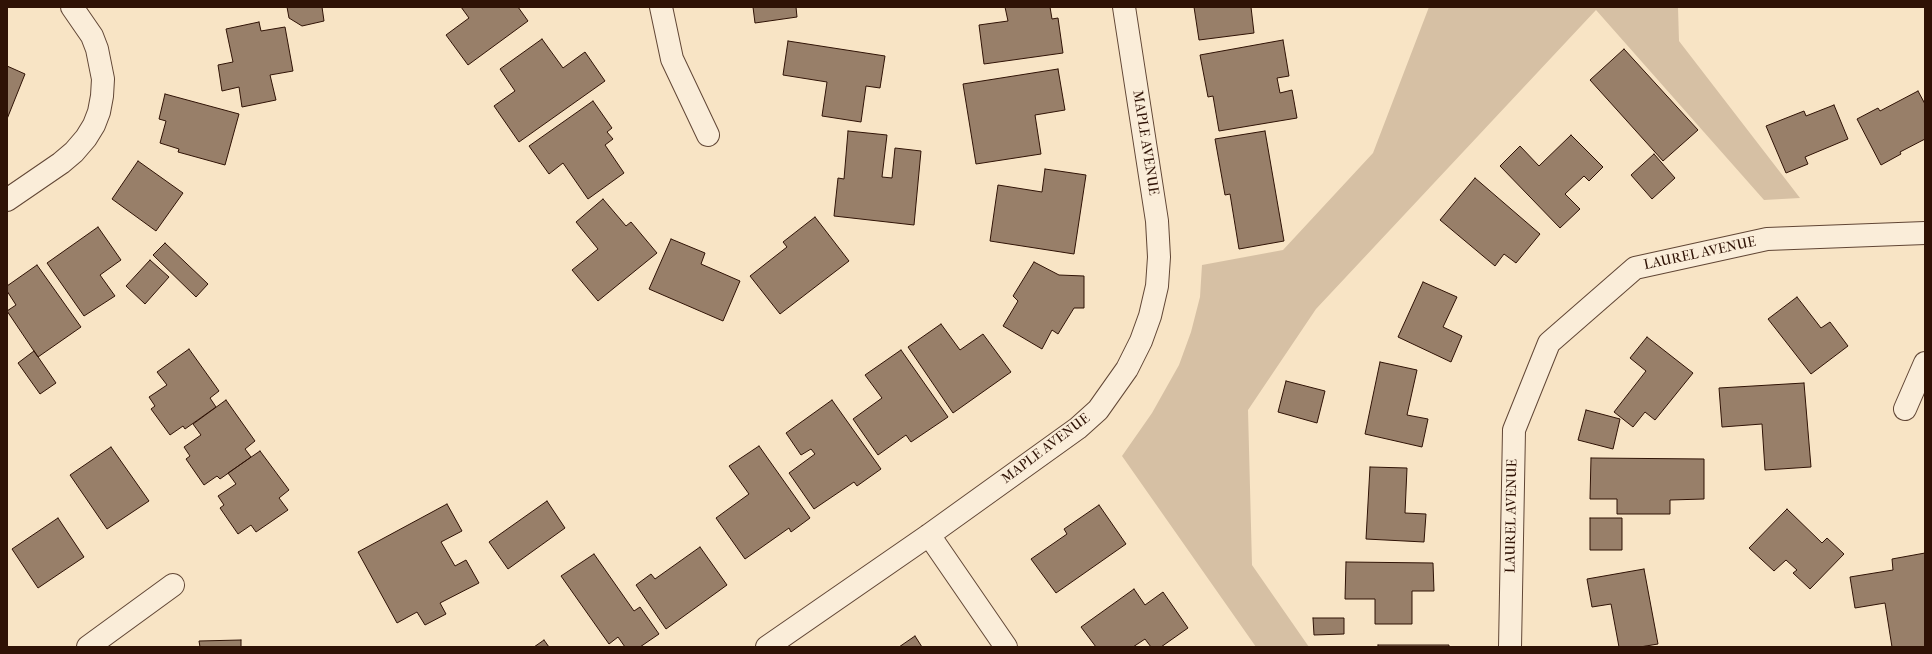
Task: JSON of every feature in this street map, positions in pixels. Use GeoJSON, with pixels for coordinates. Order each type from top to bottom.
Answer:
{"type":"FeatureCollection","features":[{"type":"Feature","properties":{"kind":"street"},"geometry":{"type":"LineString","coordinates":[[7,200],[61,163],[74,152],[86,138],[94,125],[99,112],[103,78],[98,55],[92,36],[72,7]]}},
{"type":"Feature","properties":{"kind":"street"},"geometry":{"type":"LineString","coordinates":[[661,7],[672,59],[708,136]]}},
{"type":"Feature","properties":{"kind":"street","name":"MAPLE AVENUE"},"geometry":{"type":"LineString","coordinates":[[768,647],[929,535],[1078,428],[1098,410],[1127,369],[1145,328],[1157,286],[1159,257],[1158,228],[1124,7]]}},
{"type":"Feature","properties":{"kind":"street","name":"LAUREL AVENUE"},"geometry":{"type":"LineString","coordinates":[[1510,647],[1514,430],[1549,343],[1635,268],[1767,239],[1925,233]]}},
{"type":"Feature","properties":{"kind":"street"},"geometry":{"type":"LineString","coordinates":[[1905,409],[1925,363]]}},
{"type":"Feature","properties":{"kind":"street"},"geometry":{"type":"LineString","coordinates":[[929,535],[1006,647]]}},
{"type":"Feature","properties":{"kind":"street"},"geometry":{"type":"LineString","coordinates":[[88,647],[173,585]]}},
{"type":"Feature","properties":{"kind":"shaded area"},"geometry":{"type":"Polygon","coordinates":[[[1429,7],[1678,7],[1679,41],[1800,198],[1764,200],[1596,10],[1316,309],[1248,410],[1252,565],[1309,647],[1256,647],[1122,456],[1152,413],[1179,365],[1191,332],[1200,297],[1202,265],[1283,250],[1373,153],[1429,7]]]}},
{"type":"Feature","properties":{"kind":"building"},"geometry":{"type":"Polygon","coordinates":[[[287,7],[322,7],[324,21],[302,26],[289,18],[287,7]]]}},
{"type":"Feature","properties":{"kind":"building"},"geometry":{"type":"Polygon","coordinates":[[[461,7],[518,7],[528,21],[468,65],[446,35],[469,18],[461,7]]]}},
{"type":"Feature","properties":{"kind":"building"},"geometry":{"type":"Polygon","coordinates":[[[753,7],[796,7],[797,17],[755,23],[753,7]]]}},
{"type":"Feature","properties":{"kind":"building"},"geometry":{"type":"Polygon","coordinates":[[[1005,7],[1050,7],[1052,19],[1058,18],[1063,53],[984,64],[979,25],[1008,21],[1005,7]]]}},
{"type":"Feature","properties":{"kind":"building"},"geometry":{"type":"Polygon","coordinates":[[[1194,7],[1251,7],[1254,33],[1199,40],[1194,7]]]}},
{"type":"Feature","properties":{"kind":"building"},"geometry":{"type":"Polygon","coordinates":[[[259,22],[261,31],[285,27],[293,71],[270,75],[276,100],[242,107],[239,87],[222,91],[218,65],[233,62],[226,29],[259,22]]]}},
{"type":"Feature","properties":{"kind":"building"},"geometry":{"type":"Polygon","coordinates":[[[542,39],[563,68],[585,52],[605,81],[519,142],[494,106],[515,91],[500,69],[542,39]]]}},
{"type":"Feature","properties":{"kind":"building"},"geometry":{"type":"Polygon","coordinates":[[[1283,40],[1289,76],[1277,78],[1280,93],[1292,90],[1297,118],[1219,131],[1213,96],[1208,97],[1200,55],[1283,40]]]}},
{"type":"Feature","properties":{"kind":"building"},"geometry":{"type":"Polygon","coordinates":[[[788,41],[885,56],[880,88],[866,86],[861,122],[822,116],[827,82],[783,75],[788,41]]]}},
{"type":"Feature","properties":{"kind":"building"},"geometry":{"type":"Polygon","coordinates":[[[1624,49],[1698,130],[1663,161],[1590,80],[1624,49]]]}},
{"type":"Feature","properties":{"kind":"building"},"geometry":{"type":"Polygon","coordinates":[[[7,66],[25,74],[7,119],[7,66]]]}},
{"type":"Feature","properties":{"kind":"building"},"geometry":{"type":"Polygon","coordinates":[[[1058,69],[1065,110],[1035,115],[1041,154],[976,164],[963,84],[1058,69]]]}},
{"type":"Feature","properties":{"kind":"building"},"geometry":{"type":"Polygon","coordinates":[[[1918,91],[1925,104],[1925,139],[1900,152],[1901,154],[1881,165],[1857,119],[1878,108],[1880,111],[1918,91]]]}},
{"type":"Feature","properties":{"kind":"building"},"geometry":{"type":"Polygon","coordinates":[[[165,94],[239,114],[225,165],[178,152],[179,149],[160,143],[166,121],[159,119],[165,94]]]}},
{"type":"Feature","properties":{"kind":"building"},"geometry":{"type":"Polygon","coordinates":[[[593,101],[612,128],[607,132],[613,139],[605,145],[624,173],[588,199],[563,163],[549,174],[529,146],[593,101]]]}},
{"type":"Feature","properties":{"kind":"building"},"geometry":{"type":"Polygon","coordinates":[[[1834,105],[1848,139],[1805,157],[1808,164],[1786,173],[1766,126],[1804,111],[1806,116],[1834,105]]]}},
{"type":"Feature","properties":{"kind":"building"},"geometry":{"type":"Polygon","coordinates":[[[848,131],[887,135],[882,177],[892,178],[895,148],[921,151],[914,225],[834,216],[838,178],[844,179],[848,131]]]}},
{"type":"Feature","properties":{"kind":"building"},"geometry":{"type":"Polygon","coordinates":[[[1265,131],[1284,241],[1239,249],[1230,194],[1225,195],[1215,139],[1265,131]]]}},
{"type":"Feature","properties":{"kind":"building"},"geometry":{"type":"Polygon","coordinates":[[[1571,135],[1603,167],[1589,181],[1584,176],[1565,194],[1580,209],[1560,228],[1500,166],[1520,146],[1539,166],[1571,135]]]}},
{"type":"Feature","properties":{"kind":"building"},"geometry":{"type":"Polygon","coordinates":[[[1654,154],[1675,178],[1652,199],[1631,175],[1654,154]]]}},
{"type":"Feature","properties":{"kind":"building"},"geometry":{"type":"Polygon","coordinates":[[[138,161],[183,193],[156,231],[112,199],[138,161]]]}},
{"type":"Feature","properties":{"kind":"building"},"geometry":{"type":"Polygon","coordinates":[[[1045,169],[1086,175],[1074,254],[990,241],[998,185],[1042,192],[1045,169]]]}},
{"type":"Feature","properties":{"kind":"building"},"geometry":{"type":"Polygon","coordinates":[[[1475,178],[1540,234],[1516,263],[1504,254],[1495,266],[1440,220],[1475,178]]]}},
{"type":"Feature","properties":{"kind":"building"},"geometry":{"type":"Polygon","coordinates":[[[603,199],[626,226],[631,222],[657,253],[598,301],[572,270],[598,249],[576,222],[603,199]]]}},
{"type":"Feature","properties":{"kind":"building"},"geometry":{"type":"Polygon","coordinates":[[[815,217],[849,261],[780,314],[750,276],[787,247],[783,242],[815,217]]]}},
{"type":"Feature","properties":{"kind":"building"},"geometry":{"type":"Polygon","coordinates":[[[98,227],[121,260],[100,275],[115,296],[84,316],[47,263],[98,227]]]}},
{"type":"Feature","properties":{"kind":"building"},"geometry":{"type":"Polygon","coordinates":[[[671,239],[705,253],[701,264],[740,281],[723,321],[649,289],[671,239]]]}},
{"type":"Feature","properties":{"kind":"building"},"geometry":{"type":"Polygon","coordinates":[[[165,243],[208,284],[196,297],[153,255],[165,243]]]}},
{"type":"Feature","properties":{"kind":"building"},"geometry":{"type":"Polygon","coordinates":[[[150,260],[169,277],[145,304],[126,286],[150,260]]]}},
{"type":"Feature","properties":{"kind":"building"},"geometry":{"type":"Polygon","coordinates":[[[1034,262],[1059,275],[1084,276],[1084,308],[1074,308],[1058,334],[1052,330],[1042,349],[1003,326],[1018,301],[1013,296],[1034,262]]]}},
{"type":"Feature","properties":{"kind":"building"},"geometry":{"type":"Polygon","coordinates":[[[37,265],[81,327],[38,357],[7,311],[16,305],[7,291],[7,286],[37,265]]]}},
{"type":"Feature","properties":{"kind":"building"},"geometry":{"type":"Polygon","coordinates":[[[1423,282],[1457,297],[1443,327],[1462,336],[1451,362],[1398,337],[1423,282]]]}},
{"type":"Feature","properties":{"kind":"building"},"geometry":{"type":"Polygon","coordinates":[[[1797,297],[1821,328],[1830,322],[1848,346],[1811,374],[1768,319],[1797,297]]]}},
{"type":"Feature","properties":{"kind":"building"},"geometry":{"type":"Polygon","coordinates":[[[941,324],[960,350],[983,334],[1011,372],[953,413],[908,347],[941,324]]]}},
{"type":"Feature","properties":{"kind":"building"},"geometry":{"type":"Polygon","coordinates":[[[1647,337],[1693,373],[1655,420],[1645,412],[1633,427],[1614,412],[1646,371],[1630,358],[1647,337]]]}},
{"type":"Feature","properties":{"kind":"building"},"geometry":{"type":"Polygon","coordinates":[[[189,349],[219,391],[210,398],[216,407],[185,429],[183,426],[170,435],[151,409],[155,406],[149,397],[167,385],[157,372],[189,349]]]}},
{"type":"Feature","properties":{"kind":"building"},"geometry":{"type":"Polygon","coordinates":[[[901,350],[948,417],[911,442],[906,435],[878,455],[853,419],[882,398],[865,375],[901,350]]]}},
{"type":"Feature","properties":{"kind":"building"},"geometry":{"type":"Polygon","coordinates":[[[34,351],[56,383],[40,394],[18,363],[34,351]]]}},
{"type":"Feature","properties":{"kind":"building"},"geometry":{"type":"Polygon","coordinates":[[[1380,362],[1417,370],[1407,415],[1428,419],[1422,447],[1365,434],[1380,362]]]}},
{"type":"Feature","properties":{"kind":"building"},"geometry":{"type":"Polygon","coordinates":[[[1286,381],[1325,391],[1317,423],[1278,412],[1286,381]]]}},
{"type":"Feature","properties":{"kind":"building"},"geometry":{"type":"Polygon","coordinates":[[[1804,383],[1811,467],[1765,470],[1762,424],[1722,427],[1719,388],[1804,383]]]}},
{"type":"Feature","properties":{"kind":"building"},"geometry":{"type":"Polygon","coordinates":[[[226,400],[255,441],[245,449],[251,457],[220,479],[217,476],[204,485],[186,459],[190,456],[184,447],[201,435],[193,424],[226,400]]]}},
{"type":"Feature","properties":{"kind":"building"},"geometry":{"type":"Polygon","coordinates":[[[832,400],[881,469],[857,486],[854,482],[814,509],[789,473],[815,454],[811,449],[801,455],[786,433],[832,400]]]}},
{"type":"Feature","properties":{"kind":"building"},"geometry":{"type":"Polygon","coordinates":[[[1586,410],[1620,419],[1613,449],[1578,440],[1586,410]]]}},
{"type":"Feature","properties":{"kind":"building"},"geometry":{"type":"Polygon","coordinates":[[[759,446],[810,518],[791,532],[789,528],[745,559],[716,518],[749,494],[729,466],[759,446]]]}},
{"type":"Feature","properties":{"kind":"building"},"geometry":{"type":"Polygon","coordinates":[[[111,447],[149,501],[107,529],[70,475],[111,447]]]}},
{"type":"Feature","properties":{"kind":"building"},"geometry":{"type":"Polygon","coordinates":[[[260,451],[289,490],[279,498],[288,510],[256,532],[251,525],[238,534],[220,508],[224,505],[218,496],[236,484],[228,473],[260,451]]]}},
{"type":"Feature","properties":{"kind":"building"},"geometry":{"type":"Polygon","coordinates":[[[1591,458],[1704,459],[1704,499],[1670,500],[1670,514],[1617,514],[1617,499],[1590,499],[1591,458]]]}},
{"type":"Feature","properties":{"kind":"building"},"geometry":{"type":"Polygon","coordinates":[[[1370,467],[1407,468],[1405,513],[1426,514],[1424,542],[1366,539],[1370,467]]]}},
{"type":"Feature","properties":{"kind":"building"},"geometry":{"type":"Polygon","coordinates":[[[547,501],[565,528],[508,569],[489,542],[547,501]]]}},
{"type":"Feature","properties":{"kind":"building"},"geometry":{"type":"Polygon","coordinates":[[[447,504],[462,531],[441,542],[455,566],[466,560],[479,583],[440,603],[446,614],[425,625],[417,612],[397,623],[358,552],[447,504]]]}},
{"type":"Feature","properties":{"kind":"building"},"geometry":{"type":"Polygon","coordinates":[[[1099,505],[1126,544],[1056,593],[1031,559],[1067,534],[1064,529],[1099,505]]]}},
{"type":"Feature","properties":{"kind":"building"},"geometry":{"type":"Polygon","coordinates":[[[1787,509],[1822,543],[1827,538],[1844,554],[1810,589],[1793,573],[1797,570],[1786,560],[1774,571],[1749,548],[1787,509]]]}},
{"type":"Feature","properties":{"kind":"building"},"geometry":{"type":"Polygon","coordinates":[[[58,518],[84,557],[38,588],[12,549],[58,518]]]}},
{"type":"Feature","properties":{"kind":"building"},"geometry":{"type":"Polygon","coordinates":[[[1590,518],[1622,518],[1622,550],[1590,550],[1590,518]]]}},
{"type":"Feature","properties":{"kind":"building"},"geometry":{"type":"Polygon","coordinates":[[[700,547],[727,585],[666,629],[636,585],[651,574],[655,579],[700,547]]]}},
{"type":"Feature","properties":{"kind":"building"},"geometry":{"type":"Polygon","coordinates":[[[1925,553],[1925,647],[1892,647],[1885,603],[1855,608],[1850,577],[1893,570],[1892,559],[1925,553]]]}},
{"type":"Feature","properties":{"kind":"building"},"geometry":{"type":"Polygon","coordinates":[[[594,554],[634,611],[640,607],[659,634],[640,647],[625,647],[618,637],[609,644],[561,576],[594,554]]]}},
{"type":"Feature","properties":{"kind":"building"},"geometry":{"type":"Polygon","coordinates":[[[1346,562],[1433,563],[1434,591],[1412,591],[1412,624],[1375,624],[1375,599],[1345,599],[1346,562]]]}},
{"type":"Feature","properties":{"kind":"building"},"geometry":{"type":"Polygon","coordinates":[[[1644,569],[1658,644],[1640,647],[1619,647],[1611,604],[1592,607],[1587,579],[1644,569]]]}},
{"type":"Feature","properties":{"kind":"building"},"geometry":{"type":"Polygon","coordinates":[[[1134,589],[1145,605],[1163,592],[1188,628],[1161,647],[1151,647],[1145,639],[1133,647],[1096,647],[1081,627],[1134,589]]]}},
{"type":"Feature","properties":{"kind":"building"},"geometry":{"type":"Polygon","coordinates":[[[1313,618],[1344,618],[1344,634],[1314,635],[1313,618]]]}},
{"type":"Feature","properties":{"kind":"building"},"geometry":{"type":"Polygon","coordinates":[[[915,636],[922,647],[899,647],[915,636]]]}},
{"type":"Feature","properties":{"kind":"building"},"geometry":{"type":"Polygon","coordinates":[[[241,640],[241,647],[200,647],[199,641],[241,640]]]}},
{"type":"Feature","properties":{"kind":"building"},"geometry":{"type":"Polygon","coordinates":[[[544,640],[549,647],[534,647],[544,640]]]}},
{"type":"Feature","properties":{"kind":"building"},"geometry":{"type":"Polygon","coordinates":[[[1378,645],[1449,645],[1449,647],[1378,647],[1378,645]]]}}]}
